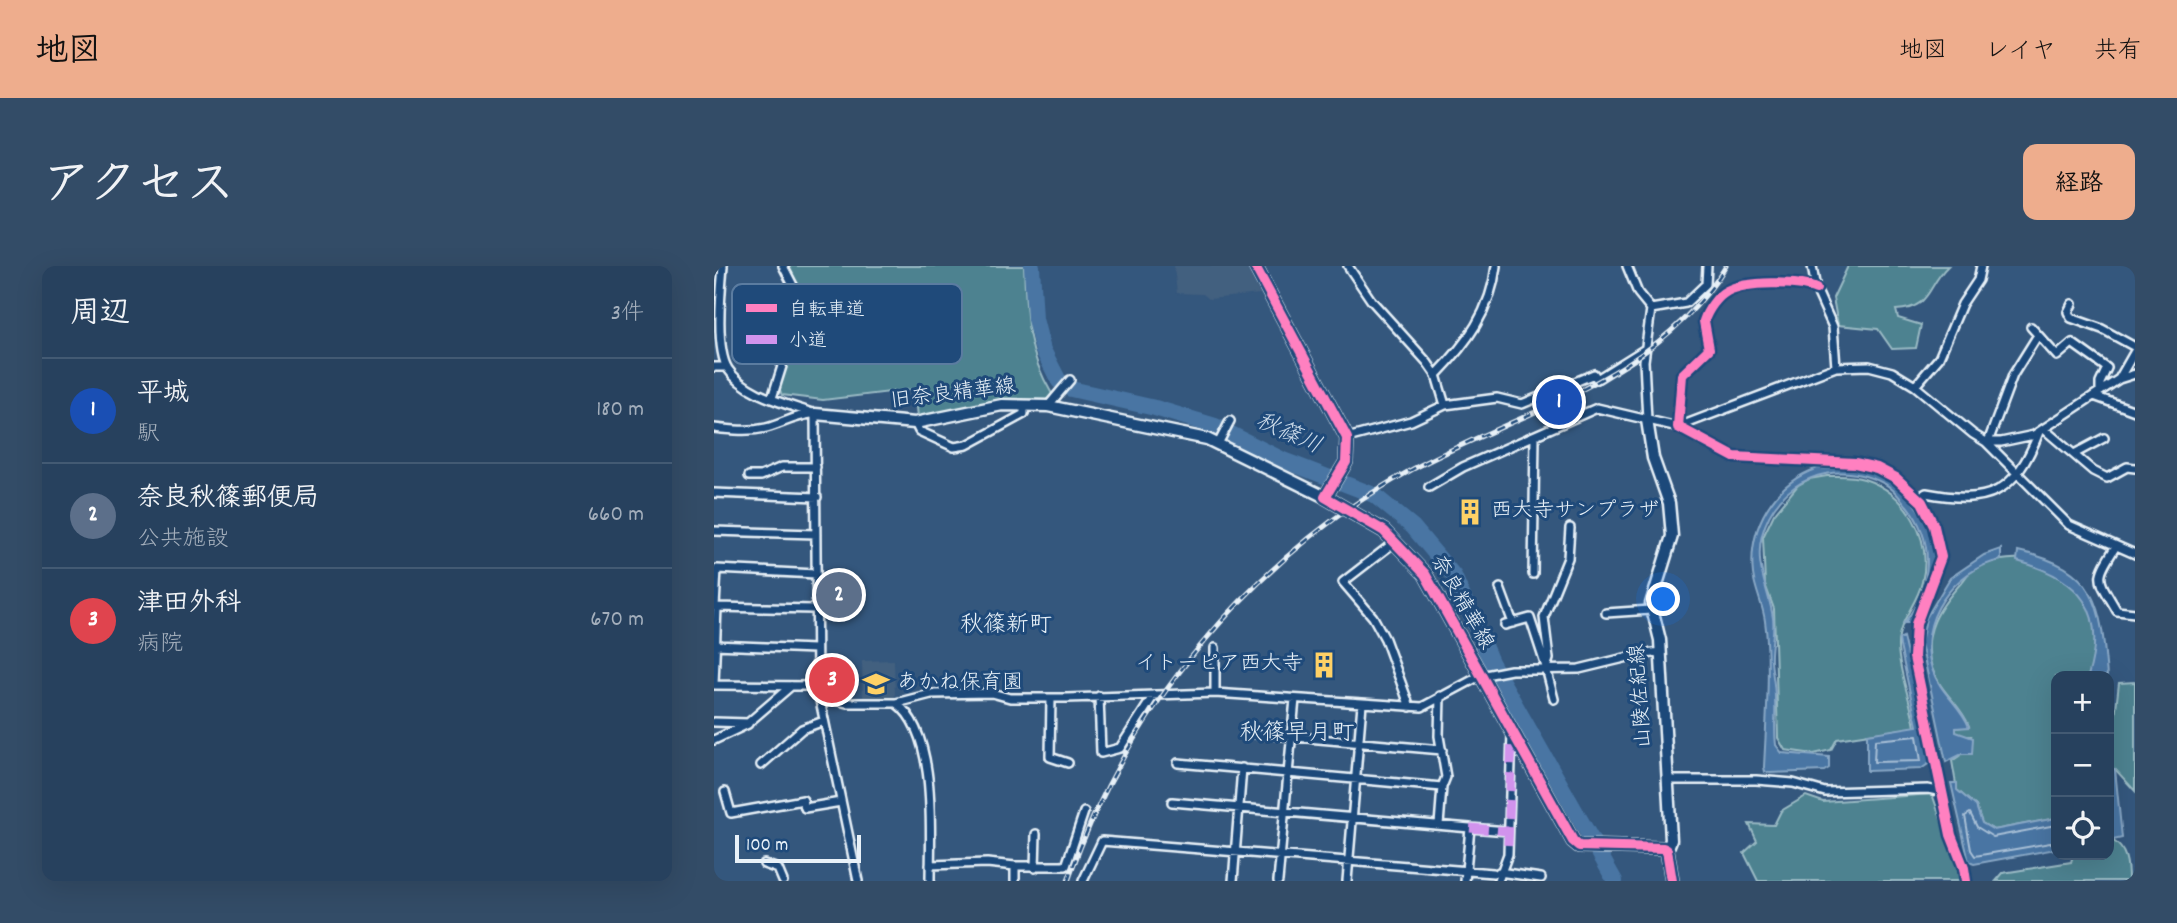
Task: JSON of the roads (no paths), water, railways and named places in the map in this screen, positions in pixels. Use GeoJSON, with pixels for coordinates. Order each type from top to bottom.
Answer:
{"type":"FeatureCollection","features":[{"type":"Feature","properties":{"kind":"main road"},"geometry":{"type":"LineString","coordinates":[[1255,266],[1347,438],[1346,462],[1326,494]]}},
{"type":"Feature","properties":{"kind":"main road","name":"奈良精華線"},"geometry":{"type":"LineString","coordinates":[[1326,494],[1396,541],[1425,574],[1566,833],[1579,845],[1655,846],[1667,850]]}},
{"type":"Feature","properties":{"kind":"main road"},"geometry":{"type":"LineString","coordinates":[[1667,850],[1672,881]]}},
{"type":"Feature","properties":{"kind":"street"},"geometry":{"type":"LineString","coordinates":[[714,367],[727,367],[722,345],[718,294],[723,266]]}},
{"type":"Feature","properties":{"kind":"street"},"geometry":{"type":"LineString","coordinates":[[783,266],[792,284]]}},
{"type":"Feature","properties":{"kind":"street"},"geometry":{"type":"LineString","coordinates":[[1348,266],[1371,300],[1436,375],[1445,405]]}},
{"type":"Feature","properties":{"kind":"street"},"geometry":{"type":"LineString","coordinates":[[1436,375],[1461,350],[1482,318],[1494,284],[1496,266]]}},
{"type":"Feature","properties":{"kind":"street"},"geometry":{"type":"LineString","coordinates":[[1627,266],[1638,293],[1651,309],[1645,349],[1647,420]]}},
{"type":"Feature","properties":{"kind":"street"},"geometry":{"type":"LineString","coordinates":[[1651,309],[1686,303],[1706,284],[1707,266]]}},
{"type":"Feature","properties":{"kind":"street"},"geometry":{"type":"LineString","coordinates":[[1812,266],[1816,289],[1833,327],[1836,367]]}},
{"type":"Feature","properties":{"kind":"street"},"geometry":{"type":"LineString","coordinates":[[1915,386],[1939,358],[1962,304],[1978,280],[1981,266]]}},
{"type":"Feature","properties":{"kind":"street"},"geometry":{"type":"LineString","coordinates":[[1678,427],[1682,392],[1680,381],[1682,375],[1709,349],[1704,321],[1720,297],[1728,290],[1762,285],[1805,284],[1816,289]]}},
{"type":"Feature","properties":{"kind":"street"},"geometry":{"type":"LineString","coordinates":[[2072,304],[2068,312],[2071,318],[2102,329],[2135,349],[2119,379]]}},
{"type":"Feature","properties":{"kind":"street"},"geometry":{"type":"LineString","coordinates":[[2031,327],[2057,356],[2072,343],[2107,368],[2097,394]]}},
{"type":"Feature","properties":{"kind":"street"},"geometry":{"type":"LineString","coordinates":[[1987,442],[2013,375],[2038,335]]}},
{"type":"Feature","properties":{"kind":"street"},"geometry":{"type":"LineString","coordinates":[[1347,438],[1411,421],[1445,405],[1497,398],[1522,404],[1594,374],[1597,379],[1645,349]]}},
{"type":"Feature","properties":{"kind":"street"},"geometry":{"type":"LineString","coordinates":[[772,398],[783,364]]}},
{"type":"Feature","properties":{"kind":"street"},"geometry":{"type":"LineString","coordinates":[[1678,427],[1836,367],[1869,366],[1892,372],[1915,386],[1987,442],[2069,525],[2135,554]]}},
{"type":"Feature","properties":{"kind":"street","name":"旧奈良精華線"},"geometry":{"type":"LineString","coordinates":[[727,367],[737,380],[772,398],[815,414],[915,423],[1002,405],[1048,406],[1186,432],[1326,494]]}},
{"type":"Feature","properties":{"kind":"street"},"geometry":{"type":"LineString","coordinates":[[1987,442],[2017,441],[2041,430],[2119,379],[2135,374]]}},
{"type":"Feature","properties":{"kind":"street"},"geometry":{"type":"LineString","coordinates":[[1048,406],[1070,380]]}},
{"type":"Feature","properties":{"kind":"street"},"geometry":{"type":"LineString","coordinates":[[2097,394],[2135,411]]}},
{"type":"Feature","properties":{"kind":"street"},"geometry":{"type":"LineString","coordinates":[[915,423],[919,431],[954,447],[967,445],[1024,414],[1024,405]]}},
{"type":"Feature","properties":{"kind":"street"},"geometry":{"type":"LineString","coordinates":[[1429,486],[1463,467],[1597,408],[1678,427],[1734,457],[1855,463],[1877,468],[1896,478],[1918,498],[1934,526],[1941,557],[1916,624],[1914,657],[1942,792],[1966,881]]}},
{"type":"Feature","properties":{"kind":"street"},"geometry":{"type":"LineString","coordinates":[[714,428],[768,428],[796,416],[815,414],[817,497],[814,649],[817,686],[858,881]]}},
{"type":"Feature","properties":{"kind":"street","name":"山陵佐紀線"},"geometry":{"type":"LineString","coordinates":[[1647,420],[1653,458],[1669,503],[1672,536],[1660,565],[1651,610],[1661,652],[1671,840],[1667,850]]}},
{"type":"Feature","properties":{"kind":"street"},"geometry":{"type":"LineString","coordinates":[[1218,444],[1230,421]]}},
{"type":"Feature","properties":{"kind":"street"},"geometry":{"type":"LineString","coordinates":[[1918,498],[1926,493],[1972,499],[1991,495],[2010,484],[2041,430]]}},
{"type":"Feature","properties":{"kind":"street"},"geometry":{"type":"LineString","coordinates":[[2041,430],[2107,478],[2127,467],[2135,468]]}},
{"type":"Feature","properties":{"kind":"street"},"geometry":{"type":"LineString","coordinates":[[1533,574],[1535,437]]}},
{"type":"Feature","properties":{"kind":"street"},"geometry":{"type":"LineString","coordinates":[[2074,454],[2104,438]]}},
{"type":"Feature","properties":{"kind":"street"},"geometry":{"type":"LineString","coordinates":[[749,476],[761,476],[782,467],[816,467]]}},
{"type":"Feature","properties":{"kind":"street"},"geometry":{"type":"LineString","coordinates":[[714,493],[817,497]]}},
{"type":"Feature","properties":{"kind":"street"},"geometry":{"type":"LineString","coordinates":[[1546,668],[1549,660],[1544,617],[1568,558],[1570,528]]}},
{"type":"Feature","properties":{"kind":"street"},"geometry":{"type":"LineString","coordinates":[[714,531],[816,534]]}},
{"type":"Feature","properties":{"kind":"street"},"geometry":{"type":"LineString","coordinates":[[1396,541],[1343,582],[1373,617],[1385,639],[1410,707]]}},
{"type":"Feature","properties":{"kind":"street"},"geometry":{"type":"LineString","coordinates":[[2116,546],[2099,573],[2099,580],[2117,611],[2135,612]]}},
{"type":"Feature","properties":{"kind":"street"},"geometry":{"type":"LineString","coordinates":[[816,574],[715,569],[714,685],[817,686]]}},
{"type":"Feature","properties":{"kind":"street"},"geometry":{"type":"LineString","coordinates":[[1500,588],[1509,624],[1530,618],[1555,699]]}},
{"type":"Feature","properties":{"kind":"street"},"geometry":{"type":"LineString","coordinates":[[715,607],[814,609]]}},
{"type":"Feature","properties":{"kind":"street"},"geometry":{"type":"LineString","coordinates":[[1606,612],[1651,610]]}},
{"type":"Feature","properties":{"kind":"street"},"geometry":{"type":"LineString","coordinates":[[715,645],[814,649]]}},
{"type":"Feature","properties":{"kind":"street"},"geometry":{"type":"LineString","coordinates":[[1214,693],[1215,648]]}},
{"type":"Feature","properties":{"kind":"street"},"geometry":{"type":"LineString","coordinates":[[818,696],[847,703],[896,703],[930,694],[992,693],[1010,698],[1051,698],[1214,693],[1422,707],[1482,676],[1511,670],[1579,669],[1661,652]]}},
{"type":"Feature","properties":{"kind":"street"},"geometry":{"type":"LineString","coordinates":[[714,740],[748,723],[791,686]]}},
{"type":"Feature","properties":{"kind":"street"},"geometry":{"type":"LineString","coordinates":[[1099,696],[1101,753],[1120,748],[1154,695]]}},
{"type":"Feature","properties":{"kind":"street"},"geometry":{"type":"LineString","coordinates":[[1439,825],[1442,787],[1447,777],[1442,750],[1440,696]]}},
{"type":"Feature","properties":{"kind":"street"},"geometry":{"type":"LineString","coordinates":[[1051,698],[1050,757],[1068,763]]}},
{"type":"Feature","properties":{"kind":"street"},"geometry":{"type":"LineString","coordinates":[[1278,881],[1295,699]]}},
{"type":"Feature","properties":{"kind":"street"},"geometry":{"type":"LineString","coordinates":[[896,703],[912,718],[922,740],[931,848],[930,881]]}},
{"type":"Feature","properties":{"kind":"street"},"geometry":{"type":"LineString","coordinates":[[1347,881],[1362,704]]}},
{"type":"Feature","properties":{"kind":"street"},"geometry":{"type":"LineString","coordinates":[[761,765],[802,729],[824,721]]}},
{"type":"Feature","properties":{"kind":"street"},"geometry":{"type":"LineString","coordinates":[[714,722],[748,723]]}},
{"type":"Feature","properties":{"kind":"street"},"geometry":{"type":"LineString","coordinates":[[1497,881],[1496,872],[1508,854],[1512,732]]}},
{"type":"Feature","properties":{"kind":"street"},"geometry":{"type":"LineString","coordinates":[[1250,733],[1442,750]]}},
{"type":"Feature","properties":{"kind":"street"},"geometry":{"type":"LineString","coordinates":[[1178,763],[1442,787]]}},
{"type":"Feature","properties":{"kind":"street"},"geometry":{"type":"LineString","coordinates":[[1233,881],[1242,768]]}},
{"type":"Feature","properties":{"kind":"street"},"geometry":{"type":"LineString","coordinates":[[1668,780],[1756,780],[1793,783],[1825,792],[1928,789],[1942,792]]}},
{"type":"Feature","properties":{"kind":"street"},"geometry":{"type":"LineString","coordinates":[[725,792],[731,813],[803,800],[805,808],[841,802]]}},
{"type":"Feature","properties":{"kind":"street"},"geometry":{"type":"LineString","coordinates":[[1172,802],[1508,831]]}},
{"type":"Feature","properties":{"kind":"street"},"geometry":{"type":"LineString","coordinates":[[930,865],[987,863],[1035,867],[1066,866],[1084,812]]}},
{"type":"Feature","properties":{"kind":"street"},"geometry":{"type":"LineString","coordinates":[[1465,881],[1470,828]]}},
{"type":"Feature","properties":{"kind":"street"},"geometry":{"type":"LineString","coordinates":[[1035,867],[1036,834]]}},
{"type":"Feature","properties":{"kind":"street"},"geometry":{"type":"LineString","coordinates":[[1083,881],[1102,841],[1281,853],[1541,878]]}},
{"type":"Feature","properties":{"kind":"street"},"geometry":{"type":"LineString","coordinates":[[764,864],[778,869],[783,881]]}},
{"type":"Feature","properties":{"kind":"street"},"geometry":{"type":"LineString","coordinates":[[1015,866],[1015,881]]}},
{"type":"Feature","properties":{"kind":"water"},"geometry":{"type":"Polygon","coordinates":[[[1818,468],[1872,472],[1903,491],[1922,516],[1929,531],[1934,561],[1919,607],[1910,623],[1904,623],[1913,610],[1925,580],[1926,549],[1916,520],[1891,488],[1866,476],[1828,474],[1810,478],[1794,487],[1781,500],[1770,516],[1760,546],[1763,577],[1773,618],[1771,661],[1776,745],[1782,753],[1829,757],[1829,768],[1824,771],[1770,773],[1765,772],[1764,767],[1768,693],[1767,637],[1753,574],[1755,540],[1767,509],[1776,496],[1788,484],[1818,468]]]}},
{"type":"Feature","properties":{"kind":"water"},"geometry":{"type":"Polygon","coordinates":[[[2001,549],[2001,560],[1984,565],[1954,586],[1934,616],[1929,633],[1928,651],[1932,669],[1969,727],[1956,728],[1956,732],[1973,738],[1972,754],[1962,754],[1946,762],[1921,643],[1926,618],[1950,578],[1984,555],[2001,549]]]}},
{"type":"Feature","properties":{"kind":"water"},"geometry":{"type":"Polygon","coordinates":[[[2018,551],[2045,558],[2080,579],[2097,610],[2106,671],[2089,671],[2094,633],[2091,616],[2084,601],[2057,577],[2017,561],[2018,551]]]}},
{"type":"Feature","properties":{"kind":"water"},"geometry":{"type":"Polygon","coordinates":[[[1903,637],[1931,762],[1921,769],[1867,771],[1867,734],[1917,726],[1900,646],[1899,639],[1903,637]]]}},
{"type":"Feature","properties":{"kind":"water"},"geometry":{"type":"Polygon","coordinates":[[[2114,769],[2122,838],[2114,840],[2114,797],[2114,769]]]}},
{"type":"Feature","properties":{"kind":"water"},"geometry":{"type":"Polygon","coordinates":[[[1951,783],[1957,783],[1957,790],[1976,806],[1982,823],[1994,830],[2051,819],[2051,850],[1974,864],[1969,862],[1951,783]]]}},
{"type":"Feature","properties":{"kind":"waterway","name":"秋篠川"},"geometry":{"type":"LineString","coordinates":[[1032,266],[1035,319],[1043,350],[1059,381],[1071,389],[1155,408],[1215,426],[1283,460],[1374,495],[1413,527],[1454,576],[1491,662],[1615,881]]}},
{"type":"Feature","properties":{"kind":"railway"},"geometry":{"type":"LineString","coordinates":[[1068,881],[1093,818],[1124,757],[1160,698],[1202,643],[1249,593],[1300,546],[1355,505],[1413,469],[1542,409],[1626,365],[1663,338],[1697,305],[1726,266]]}},
{"type":"Feature","properties":{"kind":"place","name":"平城"},"geometry":{"type":"Point","coordinates":[1559,402]}},
{"type":"Feature","properties":{"kind":"place","name":"西大寺サンプラザ"},"geometry":{"type":"Point","coordinates":[1470,512]}},
{"type":"Feature","properties":{"kind":"place","name":"奈良秋篠郵便局"},"geometry":{"type":"Point","coordinates":[839,595]}},
{"type":"Feature","properties":{"kind":"place","name":"イトーピア西大寺"},"geometry":{"type":"Point","coordinates":[1324,665]}},
{"type":"Feature","properties":{"kind":"place","name":"津田外科"},"geometry":{"type":"Point","coordinates":[832,680]}},
{"type":"Feature","properties":{"kind":"place","name":"あかね保育園"},"geometry":{"type":"Point","coordinates":[876,684]}},
{"type":"Feature","properties":{"kind":"district","name":"秋篠新町"},"geometry":{"type":"Point","coordinates":[1006,626]}},
{"type":"Feature","properties":{"kind":"district","name":"秋篠早月町"},"geometry":{"type":"Point","coordinates":[1297,734]}}]}
